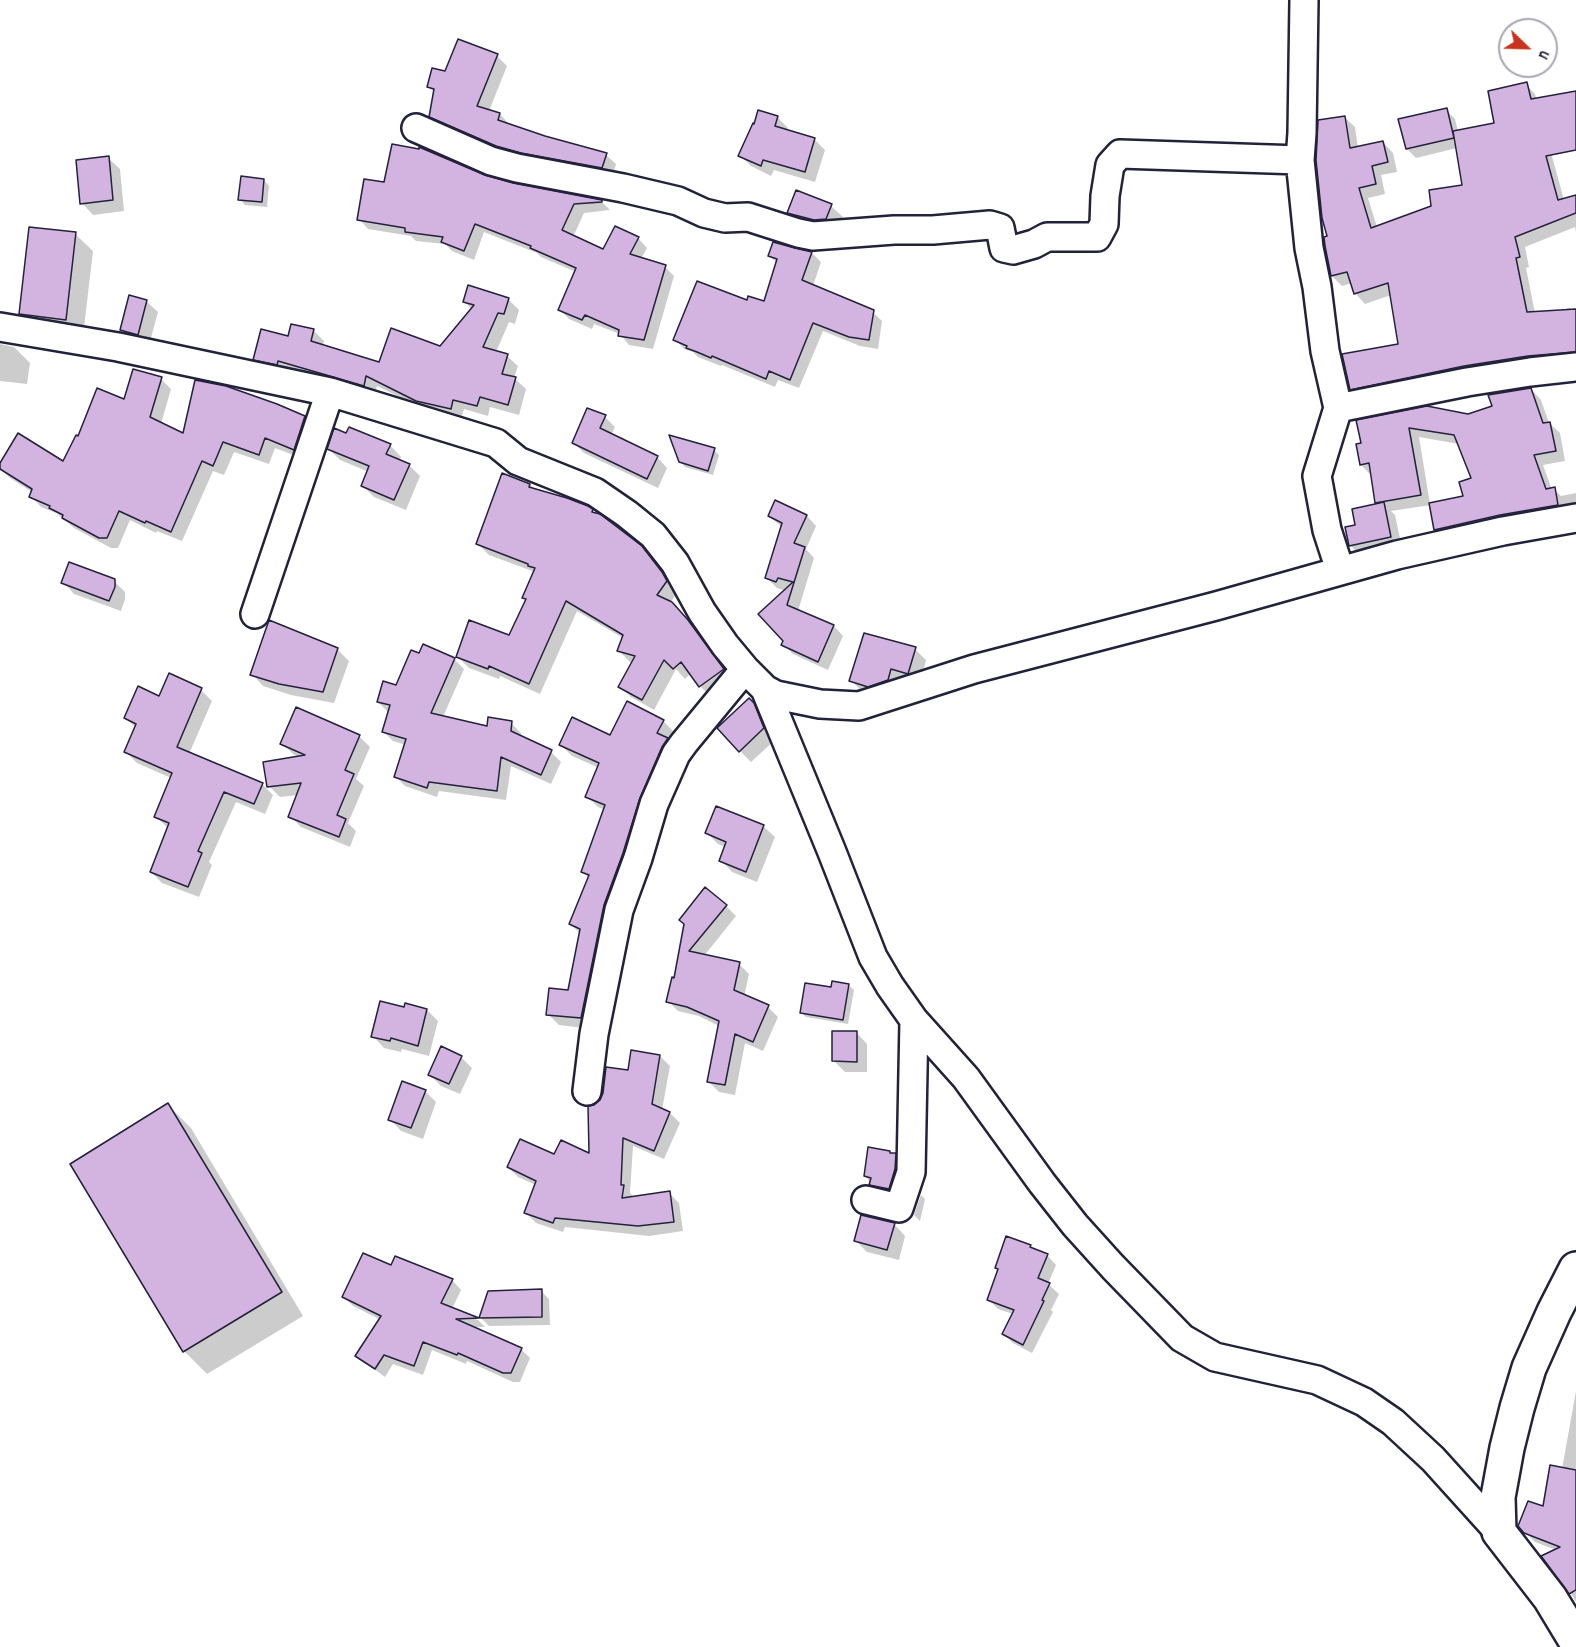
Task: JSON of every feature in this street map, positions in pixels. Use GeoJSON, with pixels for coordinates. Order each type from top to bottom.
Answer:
{"type":"FeatureCollection","features":[{"type":"Feature","properties":{"kind":"street"},"geometry":{"type":"LineString","coordinates":[[1304,0],[1300,160],[1309,248],[1317,287],[1325,351],[1338,408],[1317,476],[1327,530],[1340,570]]}},
{"type":"Feature","properties":{"kind":"street"},"geometry":{"type":"LineString","coordinates":[[416,128],[491,161],[678,201],[704,213],[725,218],[748,217],[813,236],[990,225],[1000,228],[1004,248],[1013,250],[1034,244],[1047,237],[1097,237],[1104,224],[1105,196],[1110,165],[1120,154],[1300,160]]}},
{"type":"Feature","properties":{"kind":"street"},"geometry":{"type":"LineString","coordinates":[[0,327],[118,347],[330,392],[496,443],[518,461],[582,486],[611,502],[653,535],[675,563],[702,612],[725,645],[765,689],[873,957],[890,986],[914,1020],[966,1078],[1075,1225],[1182,1338],[1215,1357],[1317,1380],[1364,1402],[1393,1422],[1433,1459],[1499,1532],[1550,1598],[1576,1641]]}},
{"type":"Feature","properties":{"kind":"street"},"geometry":{"type":"LineString","coordinates":[[1338,408],[1467,382],[1576,367]]}},
{"type":"Feature","properties":{"kind":"street"},"geometry":{"type":"LineString","coordinates":[[255,614],[330,392]]}},
{"type":"Feature","properties":{"kind":"street"},"geometry":{"type":"LineString","coordinates":[[765,689],[785,697],[820,704],[859,706],[974,669],[1216,606],[1397,555],[1503,531],[1576,518]]}},
{"type":"Feature","properties":{"kind":"street"},"geometry":{"type":"LineString","coordinates":[[587,1091],[594,1034],[619,910],[654,804],[676,754],[745,669]]}},
{"type":"Feature","properties":{"kind":"street"},"geometry":{"type":"LineString","coordinates":[[866,1200],[899,1208],[911,1173],[914,1020]]}},
{"type":"Feature","properties":{"kind":"street"},"geometry":{"type":"LineString","coordinates":[[1499,1532],[1498,1497],[1517,1408],[1529,1368],[1576,1269]]}},
{"type":"Feature","properties":{"kind":"building"},"geometry":{"type":"Polygon","coordinates":[[[458,39],[498,54],[477,106],[500,113],[498,120],[607,153],[602,168],[496,146],[429,117],[434,89],[427,87],[432,68],[445,71],[458,39]]]}},
{"type":"Feature","properties":{"kind":"building"},"geometry":{"type":"Polygon","coordinates":[[[1527,82],[1531,99],[1576,91],[1576,150],[1546,156],[1558,200],[1576,195],[1576,213],[1515,237],[1520,257],[1516,258],[1527,312],[1576,309],[1576,352],[1528,356],[1464,366],[1350,390],[1342,354],[1398,344],[1388,283],[1354,294],[1347,272],[1331,276],[1325,246],[1324,237],[1327,236],[1322,218],[1316,160],[1318,120],[1345,116],[1350,148],[1383,141],[1388,162],[1372,166],[1376,184],[1359,188],[1371,228],[1431,206],[1429,190],[1462,185],[1453,131],[1494,123],[1488,91],[1527,82]]]}},
{"type":"Feature","properties":{"kind":"building"},"geometry":{"type":"Polygon","coordinates":[[[1447,108],[1454,138],[1406,149],[1398,119],[1447,108]]]}},
{"type":"Feature","properties":{"kind":"building"},"geometry":{"type":"Polygon","coordinates":[[[758,110],[778,116],[775,126],[815,138],[805,172],[763,160],[761,166],[738,156],[754,124],[758,110]]]}},
{"type":"Feature","properties":{"kind":"building"},"geometry":{"type":"Polygon","coordinates":[[[392,144],[419,149],[419,147],[485,175],[513,183],[602,200],[602,202],[574,204],[562,230],[603,249],[615,226],[639,237],[630,254],[666,265],[644,340],[618,336],[619,330],[585,315],[582,320],[558,310],[576,268],[530,248],[531,246],[475,224],[464,251],[441,242],[443,237],[405,232],[405,228],[357,220],[364,179],[384,182],[392,144]]]}},
{"type":"Feature","properties":{"kind":"building"},"geometry":{"type":"Polygon","coordinates":[[[109,156],[113,200],[80,204],[76,160],[109,156]]]}},
{"type":"Feature","properties":{"kind":"building"},"geometry":{"type":"Polygon","coordinates":[[[241,176],[264,179],[262,202],[238,200],[241,176]]]}},
{"type":"Feature","properties":{"kind":"building"},"geometry":{"type":"Polygon","coordinates":[[[796,190],[832,204],[826,219],[814,220],[787,213],[796,190]]]}},
{"type":"Feature","properties":{"kind":"building"},"geometry":{"type":"Polygon","coordinates":[[[29,227],[76,232],[66,320],[19,314],[29,227]]]}},
{"type":"Feature","properties":{"kind":"building"},"geometry":{"type":"Polygon","coordinates":[[[773,242],[812,252],[802,280],[874,310],[869,340],[849,337],[813,323],[790,380],[769,371],[766,379],[712,356],[711,358],[686,348],[687,346],[673,340],[697,281],[747,300],[748,296],[764,301],[777,259],[768,256],[773,242]]]}},
{"type":"Feature","properties":{"kind":"building"},"geometry":{"type":"Polygon","coordinates":[[[468,285],[509,298],[504,314],[498,313],[483,347],[508,354],[502,374],[516,377],[508,405],[480,397],[477,406],[453,400],[451,409],[416,401],[366,376],[364,386],[278,361],[277,365],[253,360],[261,329],[288,336],[291,324],[314,329],[311,341],[379,362],[391,328],[440,346],[474,305],[463,302],[468,285]]]}},
{"type":"Feature","properties":{"kind":"building"},"geometry":{"type":"Polygon","coordinates":[[[129,295],[147,300],[138,335],[120,330],[129,295]]]}},
{"type":"Feature","properties":{"kind":"building"},"geometry":{"type":"Polygon","coordinates":[[[133,369],[162,377],[150,417],[183,433],[195,380],[226,386],[305,416],[294,450],[265,438],[259,455],[223,442],[213,466],[202,461],[171,532],[119,511],[107,538],[99,538],[62,518],[63,515],[49,508],[50,506],[29,497],[32,489],[0,469],[0,463],[18,433],[63,461],[76,435],[78,436],[97,388],[124,399],[133,369]]]}},
{"type":"Feature","properties":{"kind":"building"},"geometry":{"type":"Polygon","coordinates":[[[1531,388],[1543,423],[1550,422],[1556,451],[1534,455],[1546,489],[1555,487],[1558,505],[1434,530],[1429,503],[1463,496],[1459,482],[1471,478],[1454,435],[1409,428],[1421,495],[1375,503],[1369,463],[1360,465],[1356,444],[1361,443],[1356,420],[1427,406],[1468,414],[1492,406],[1488,395],[1531,388]]]}},
{"type":"Feature","properties":{"kind":"building"},"geometry":{"type":"Polygon","coordinates":[[[587,408],[606,415],[600,428],[658,456],[647,479],[572,443],[587,408]]]}},
{"type":"Feature","properties":{"kind":"building"},"geometry":{"type":"Polygon","coordinates":[[[349,427],[391,444],[386,454],[410,464],[394,500],[361,486],[369,466],[327,449],[334,428],[346,433],[349,427]]]}},
{"type":"Feature","properties":{"kind":"building"},"geometry":{"type":"Polygon","coordinates":[[[669,435],[715,448],[708,471],[679,462],[669,435]]]}},
{"type":"Feature","properties":{"kind":"building"},"geometry":{"type":"Polygon","coordinates":[[[502,473],[530,484],[529,487],[588,506],[593,509],[592,512],[600,514],[642,546],[667,581],[657,595],[672,602],[724,669],[699,687],[681,662],[673,669],[664,660],[642,700],[618,687],[635,656],[617,651],[623,635],[566,601],[529,684],[489,666],[488,669],[456,657],[469,620],[509,635],[526,599],[522,598],[535,568],[476,544],[502,473]]]}},
{"type":"Feature","properties":{"kind":"building"},"geometry":{"type":"Polygon","coordinates":[[[775,500],[807,515],[794,543],[805,547],[787,605],[834,625],[818,662],[781,645],[783,641],[758,614],[793,582],[778,578],[776,582],[765,578],[782,523],[768,516],[775,500]]]}},
{"type":"Feature","properties":{"kind":"building"},"geometry":{"type":"Polygon","coordinates":[[[1384,502],[1391,537],[1349,546],[1345,527],[1355,525],[1352,509],[1384,502]]]}},
{"type":"Feature","properties":{"kind":"building"},"geometry":{"type":"Polygon","coordinates":[[[69,562],[115,579],[115,587],[109,601],[61,583],[69,562]]]}},
{"type":"Feature","properties":{"kind":"building"},"geometry":{"type":"Polygon","coordinates":[[[269,620],[338,648],[323,692],[279,684],[250,675],[269,620]]]}},
{"type":"Feature","properties":{"kind":"building"},"geometry":{"type":"Polygon","coordinates":[[[864,633],[916,647],[908,674],[891,669],[888,680],[868,687],[849,681],[864,633]]]}},
{"type":"Feature","properties":{"kind":"building"},"geometry":{"type":"Polygon","coordinates":[[[423,644],[455,658],[431,713],[487,726],[488,717],[512,721],[511,731],[552,750],[541,775],[501,757],[497,791],[429,782],[427,788],[394,777],[406,739],[382,732],[390,705],[377,702],[383,681],[396,685],[411,650],[419,653],[423,644]]]}},
{"type":"Feature","properties":{"kind":"building"},"geometry":{"type":"Polygon","coordinates":[[[169,673],[202,688],[177,747],[263,783],[254,804],[224,792],[198,851],[202,853],[188,887],[150,872],[169,823],[154,817],[172,773],[124,752],[136,724],[124,718],[138,686],[159,696],[169,673]]]}},
{"type":"Feature","properties":{"kind":"building"},"geometry":{"type":"Polygon","coordinates":[[[749,698],[754,703],[764,728],[739,752],[717,728],[749,698]]]}},
{"type":"Feature","properties":{"kind":"building"},"geometry":{"type":"Polygon","coordinates":[[[627,701],[664,720],[657,733],[668,738],[640,798],[604,905],[581,1018],[546,1015],[549,988],[568,990],[580,929],[569,924],[589,875],[581,872],[605,805],[585,797],[599,763],[559,745],[572,717],[610,735],[627,701]]]}},
{"type":"Feature","properties":{"kind":"building"},"geometry":{"type":"Polygon","coordinates":[[[296,707],[360,735],[345,770],[354,774],[337,815],[346,819],[339,837],[288,817],[301,783],[267,787],[263,762],[305,755],[280,744],[296,707]]]}},
{"type":"Feature","properties":{"kind":"building"},"geometry":{"type":"Polygon","coordinates":[[[716,806],[764,825],[746,872],[719,861],[726,842],[705,833],[716,806]]]}},
{"type":"Feature","properties":{"kind":"building"},"geometry":{"type":"Polygon","coordinates":[[[705,887],[727,905],[689,951],[740,962],[734,990],[769,1005],[753,1042],[735,1034],[725,1085],[707,1082],[719,1021],[687,1007],[666,1002],[672,977],[674,978],[684,924],[679,920],[705,887]]]}},
{"type":"Feature","properties":{"kind":"building"},"geometry":{"type":"Polygon","coordinates":[[[832,981],[849,984],[843,1020],[800,1013],[805,983],[831,987],[832,981]]]}},
{"type":"Feature","properties":{"kind":"building"},"geometry":{"type":"Polygon","coordinates":[[[380,1001],[404,1007],[405,1003],[427,1009],[418,1046],[391,1038],[390,1041],[371,1037],[380,1001]]]}},
{"type":"Feature","properties":{"kind":"building"},"geometry":{"type":"Polygon","coordinates":[[[832,1031],[857,1031],[857,1062],[832,1061],[832,1031]]]}},
{"type":"Feature","properties":{"kind":"building"},"geometry":{"type":"Polygon","coordinates":[[[441,1046],[462,1056],[449,1084],[428,1075],[441,1046]]]}},
{"type":"Feature","properties":{"kind":"building"},"geometry":{"type":"Polygon","coordinates":[[[631,1050],[660,1055],[652,1104],[670,1112],[654,1151],[623,1138],[622,1198],[670,1191],[674,1222],[638,1226],[555,1218],[553,1223],[524,1213],[536,1181],[507,1167],[520,1139],[554,1154],[561,1140],[589,1153],[588,1106],[600,1100],[606,1067],[628,1070],[631,1050]]]}},
{"type":"Feature","properties":{"kind":"building"},"geometry":{"type":"Polygon","coordinates":[[[402,1081],[426,1090],[411,1128],[388,1120],[402,1081]]]}},
{"type":"Feature","properties":{"kind":"building"},"geometry":{"type":"Polygon","coordinates":[[[168,1103],[282,1292],[183,1352],[70,1164],[168,1103]]]}},
{"type":"Feature","properties":{"kind":"building"},"geometry":{"type":"Polygon","coordinates":[[[868,1147],[896,1153],[895,1169],[889,1189],[869,1185],[871,1178],[864,1176],[868,1147]]]}},
{"type":"Feature","properties":{"kind":"building"},"geometry":{"type":"Polygon","coordinates":[[[861,1215],[895,1223],[887,1250],[854,1241],[861,1215]]]}},
{"type":"Feature","properties":{"kind":"building"},"geometry":{"type":"Polygon","coordinates":[[[1006,1236],[1048,1254],[1038,1278],[1050,1283],[1023,1345],[1002,1334],[1014,1310],[987,1300],[1006,1236]]]}},
{"type":"Feature","properties":{"kind":"building"},"geometry":{"type":"Polygon","coordinates":[[[363,1253],[391,1265],[395,1256],[453,1279],[441,1303],[479,1318],[456,1319],[522,1348],[511,1373],[503,1373],[458,1353],[457,1355],[423,1342],[414,1366],[384,1355],[375,1369],[355,1356],[381,1316],[342,1297],[363,1253]]]}},
{"type":"Feature","properties":{"kind":"building"},"geometry":{"type":"Polygon","coordinates":[[[542,1289],[542,1317],[479,1318],[488,1291],[542,1289]]]}},
{"type":"Feature","properties":{"kind":"building"},"geometry":{"type":"Polygon","coordinates":[[[1550,1465],[1576,1470],[1576,1590],[1569,1594],[1541,1556],[1560,1547],[1524,1533],[1518,1526],[1528,1501],[1543,1506],[1550,1465]]]}}]}
